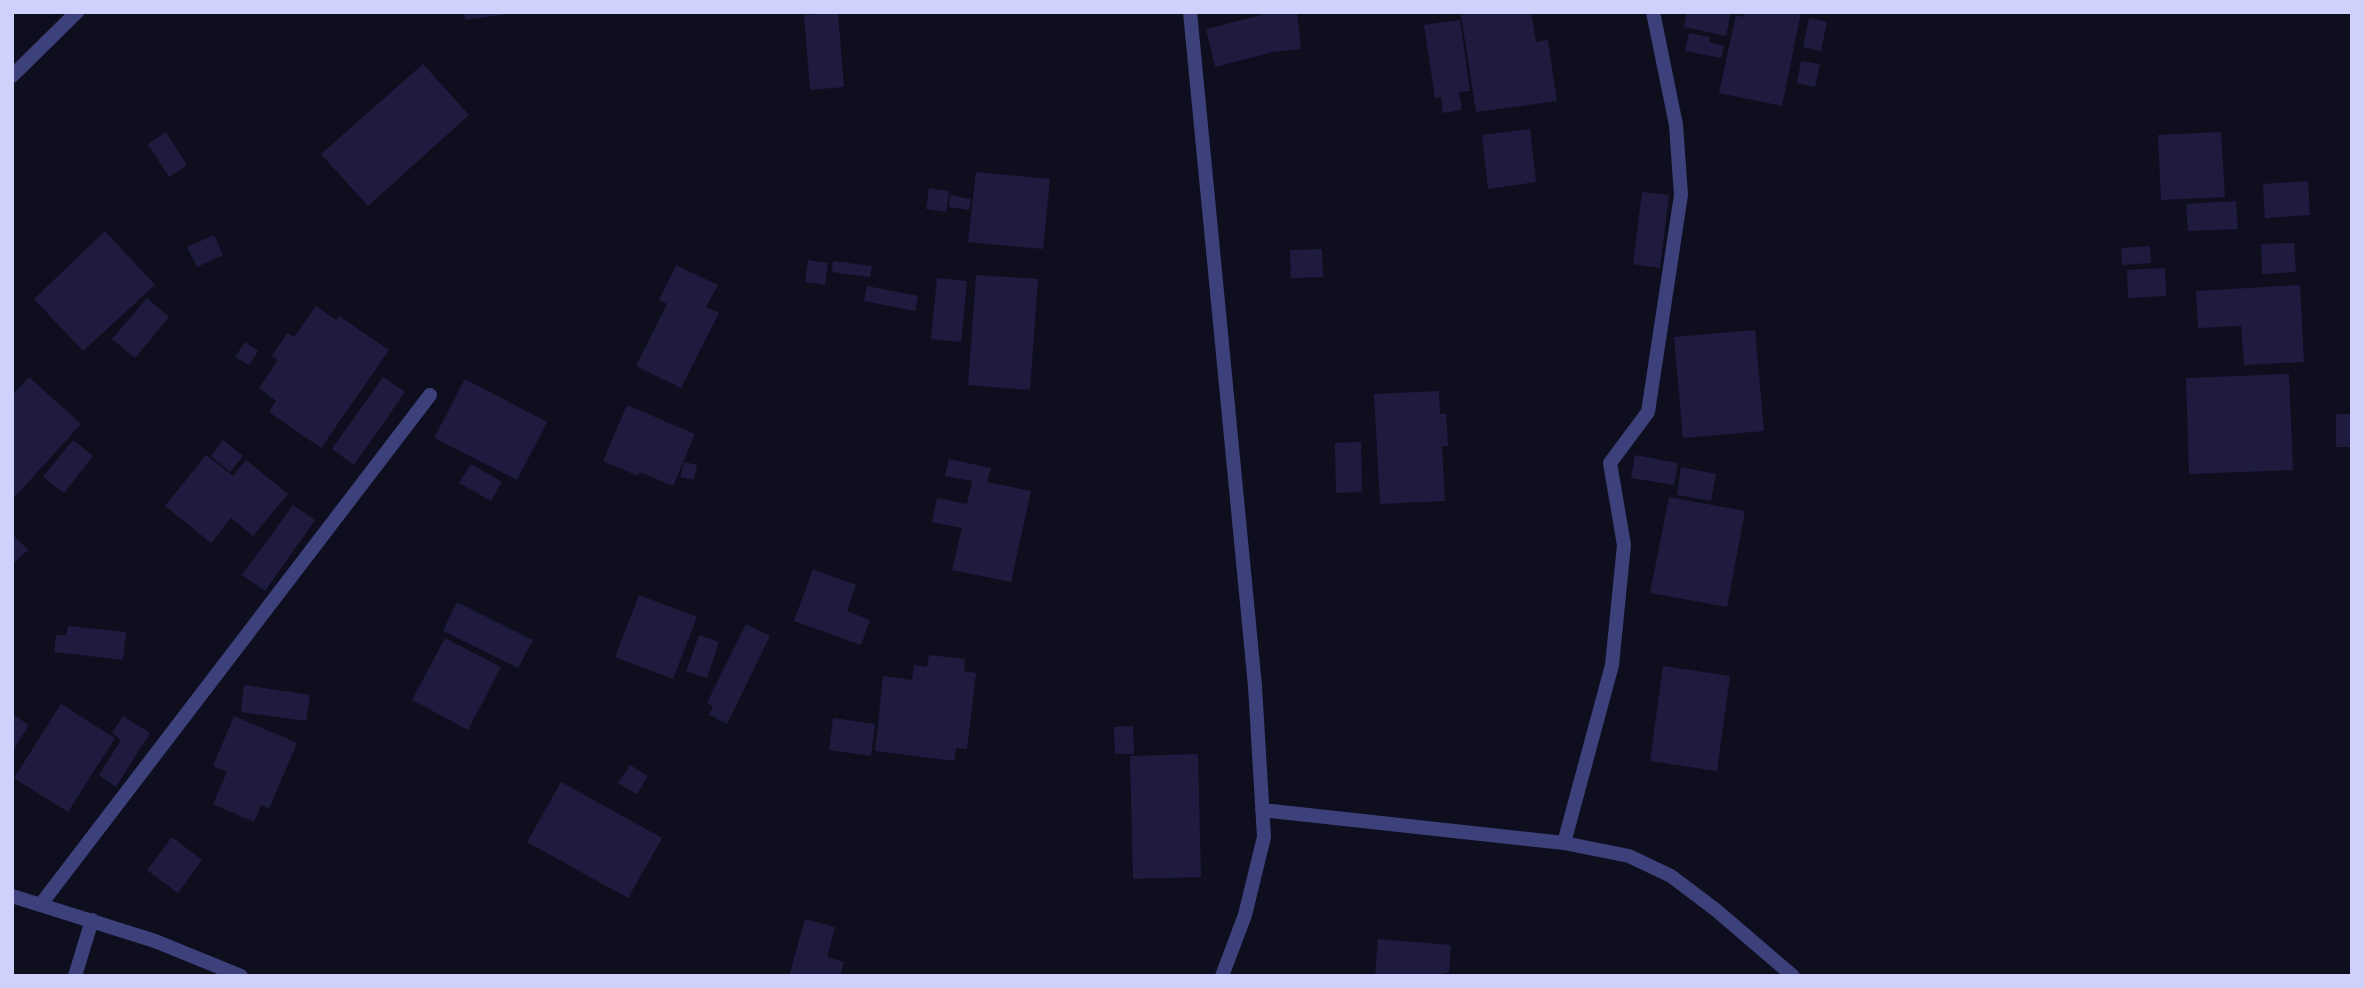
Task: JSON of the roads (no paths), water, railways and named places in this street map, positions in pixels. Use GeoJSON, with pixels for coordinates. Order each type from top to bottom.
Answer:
{"type":"FeatureCollection","features":[{"type":"Feature","properties":{"kind":"street"},"geometry":{"type":"LineString","coordinates":[[12,76],[77,12]]}},
{"type":"Feature","properties":{"kind":"street"},"geometry":{"type":"LineString","coordinates":[[1190,12],[1254,673],[1264,837],[1248,902],[1222,976]]}},
{"type":"Feature","properties":{"kind":"street"},"geometry":{"type":"LineString","coordinates":[[1564,843],[1612,666],[1624,545],[1610,463],[1648,412],[1681,195],[1676,125],[1653,12]]}},
{"type":"Feature","properties":{"kind":"street"},"geometry":{"type":"LineString","coordinates":[[41,904],[430,395]]}},
{"type":"Feature","properties":{"kind":"street"},"geometry":{"type":"LineString","coordinates":[[1262,810],[1564,843],[1629,856],[1671,876],[1716,910],[1793,976]]}},
{"type":"Feature","properties":{"kind":"street"},"geometry":{"type":"LineString","coordinates":[[12,896],[155,941],[241,976]]}},
{"type":"Feature","properties":{"kind":"street"},"geometry":{"type":"LineString","coordinates":[[75,976],[92,920]]}}]}
